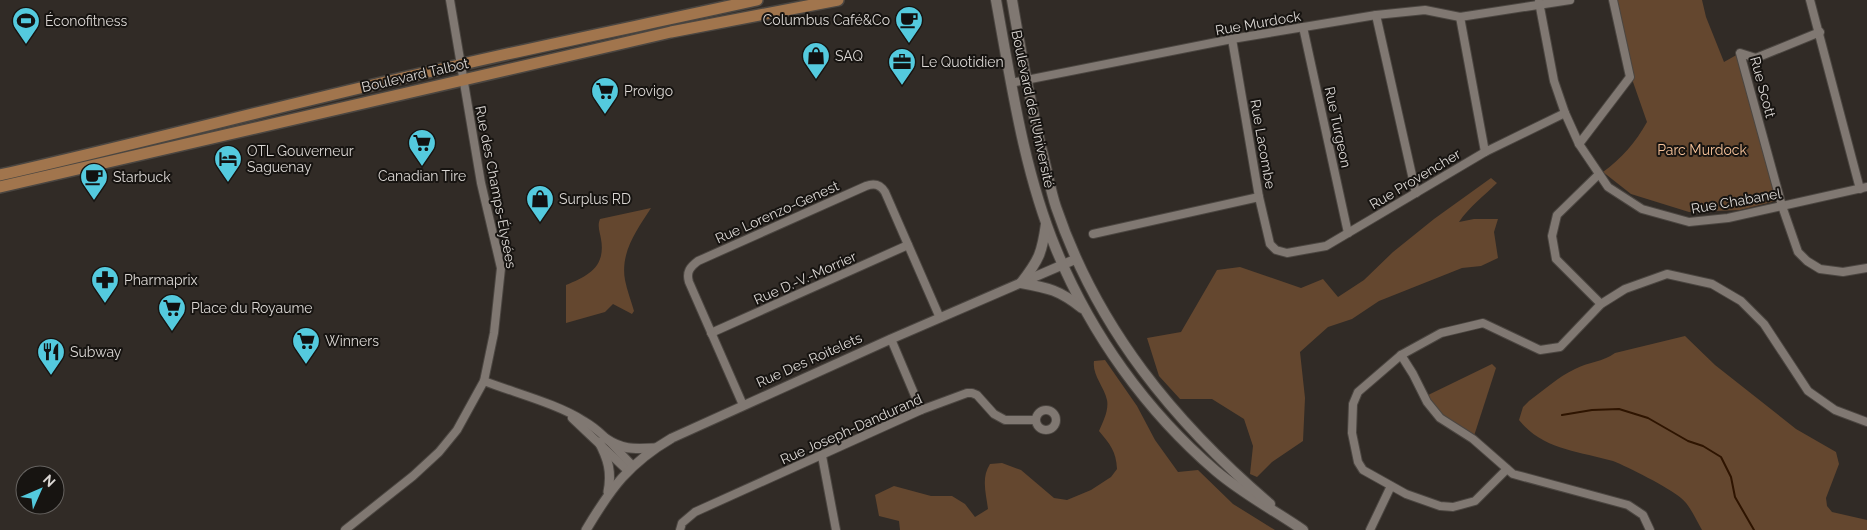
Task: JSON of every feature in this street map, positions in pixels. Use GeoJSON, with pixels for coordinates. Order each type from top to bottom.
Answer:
{"type":"FeatureCollection","features":[{"type":"Feature","properties":{"kind":"main road","name":"Boulevard Talbot"},"geometry":{"type":"LineString","coordinates":[[0,175],[110,150],[460,64],[757,0]]}},
{"type":"Feature","properties":{"kind":"main road","name":"Boulevard Talbot"},"geometry":{"type":"LineString","coordinates":[[0,187],[671,32],[838,0]]}},
{"type":"Feature","properties":{"kind":"main road","name":"Boulevard de l'Université"},"geometry":{"type":"LineString","coordinates":[[996,0],[1027,156],[1046,223],[1085,311],[1124,372],[1149,404],[1178,436],[1216,471],[1253,499],[1303,530]]}},
{"type":"Feature","properties":{"kind":"main road","name":"Boulevard de l'Université"},"geometry":{"type":"LineString","coordinates":[[1012,0],[1026,80],[1056,206],[1076,259],[1103,312],[1124,347],[1186,425],[1226,466],[1287,519]]}},
{"type":"Feature","properties":{"kind":"main road"},"geometry":{"type":"LineString","coordinates":[[1046,223],[1042,249],[1034,266],[1021,283],[1049,288],[1069,298],[1085,311]]}},
{"type":"Feature","properties":{"kind":"street","name":"Rue des Champs-Élysées"},"geometry":{"type":"LineString","coordinates":[[345,530],[413,476],[439,452],[457,430],[484,382],[494,333],[501,268],[482,183],[450,0]]}},
{"type":"Feature","properties":{"kind":"street","name":"Rue Murdock"},"geometry":{"type":"LineString","coordinates":[[1011,82],[1232,39],[1376,15],[1425,10],[1460,17],[1540,2],[1570,0]]}},
{"type":"Feature","properties":{"kind":"street"},"geometry":{"type":"LineString","coordinates":[[1579,144],[1630,77],[1613,0]]}},
{"type":"Feature","properties":{"kind":"street"},"geometry":{"type":"LineString","coordinates":[[1810,0],[1864,188]]}},
{"type":"Feature","properties":{"kind":"street","name":"Rue Chabanel"},"geometry":{"type":"LineString","coordinates":[[1540,2],[1554,81],[1565,113],[1579,144],[1598,175],[1608,187],[1642,209],[1689,222],[1728,218],[1864,188]]}},
{"type":"Feature","properties":{"kind":"street"},"geometry":{"type":"LineString","coordinates":[[1376,15],[1416,193]]}},
{"type":"Feature","properties":{"kind":"street"},"geometry":{"type":"LineString","coordinates":[[1460,17],[1485,152]]}},
{"type":"Feature","properties":{"kind":"street","name":"Rue Turgeon"},"geometry":{"type":"LineString","coordinates":[[1303,27],[1348,233]]}},
{"type":"Feature","properties":{"kind":"street","name":"Rue Scott"},"geometry":{"type":"LineString","coordinates":[[1782,206],[1740,54],[1756,58],[1820,32]]}},
{"type":"Feature","properties":{"kind":"street","name":"Rue Lacombe"},"geometry":{"type":"LineString","coordinates":[[1232,39],[1260,197],[1270,244],[1276,250]]}},
{"type":"Feature","properties":{"kind":"street","name":"Rue Provencher"},"geometry":{"type":"LineString","coordinates":[[1276,250],[1287,253],[1326,246],[1485,152],[1565,113]]}},
{"type":"Feature","properties":{"kind":"street"},"geometry":{"type":"LineString","coordinates":[[1598,175],[1557,215],[1552,236],[1556,259],[1601,304]]}},
{"type":"Feature","properties":{"kind":"street","name":"Rue Lorenzo-Genest"},"geometry":{"type":"LineString","coordinates":[[743,405],[687,276],[692,265],[857,190],[872,184],[882,187],[940,318]]}},
{"type":"Feature","properties":{"kind":"street"},"geometry":{"type":"LineString","coordinates":[[1093,234],[1260,197]]}},
{"type":"Feature","properties":{"kind":"street"},"geometry":{"type":"LineString","coordinates":[[1782,206],[1798,252],[1807,261],[1820,268],[1843,272],[1867,268]]}},
{"type":"Feature","properties":{"kind":"street","name":"Rue D.-V.-Morrier"},"geometry":{"type":"LineString","coordinates":[[711,333],[908,246]]}},
{"type":"Feature","properties":{"kind":"street","name":"Rue Des Roitelets"},"geometry":{"type":"LineString","coordinates":[[586,530],[608,494],[630,468],[655,448],[688,429],[1076,259]]}},
{"type":"Feature","properties":{"kind":"street"},"geometry":{"type":"LineString","coordinates":[[1507,469],[1475,501],[1453,507],[1440,506],[1391,486],[1363,470],[1358,462],[1352,433],[1353,404],[1358,392],[1401,355],[1441,333],[1483,322],[1540,350],[1560,347],[1601,304],[1624,289],[1667,274],[1712,284],[1741,301],[1764,324],[1808,391],[1835,410],[1867,422]]}},
{"type":"Feature","properties":{"kind":"street"},"geometry":{"type":"LineString","coordinates":[[891,339],[921,410]]}},
{"type":"Feature","properties":{"kind":"street"},"geometry":{"type":"LineString","coordinates":[[1401,355],[1427,402],[1440,418],[1473,439],[1513,474],[1628,504],[1643,514],[1650,530]]}},
{"type":"Feature","properties":{"kind":"street"},"geometry":{"type":"LineString","coordinates":[[484,382],[560,410],[602,440],[630,468]]}},
{"type":"Feature","properties":{"kind":"street","name":"Rue Joseph-Dandurand"},"geometry":{"type":"LineString","coordinates":[[680,530],[682,523],[695,512],[921,410],[961,394],[972,393],[977,395],[994,414],[1005,420],[1036,420]]}},
{"type":"Feature","properties":{"kind":"street"},"geometry":{"type":"LineString","coordinates":[[602,440],[628,449],[655,448]]}},
{"type":"Feature","properties":{"kind":"street"},"geometry":{"type":"LineString","coordinates":[[602,440],[610,471],[608,494]]}},
{"type":"Feature","properties":{"kind":"street"},"geometry":{"type":"LineString","coordinates":[[822,456],[836,530]]}},
{"type":"Feature","properties":{"kind":"street"},"geometry":{"type":"LineString","coordinates":[[1370,530],[1391,486]]}},
{"type":"Feature","properties":{"kind":"green space","name":"Parc Murdock"},"geometry":{"type":"Polygon","coordinates":[[[1612,0],[1702,0],[1706,17],[1724,62],[1740,53],[1780,200],[1740,210],[1689,212],[1631,194],[1603,172],[1628,150],[1647,122],[1626,62],[1612,0]]]}},
{"type":"Feature","properties":{"kind":"green space"},"geometry":{"type":"Polygon","coordinates":[[[1491,178],[1497,183],[1472,206],[1459,222],[1474,219],[1498,219],[1494,232],[1498,258],[1481,266],[1462,268],[1379,301],[1352,319],[1328,327],[1300,352],[1305,398],[1303,441],[1272,462],[1257,477],[1250,474],[1253,446],[1244,419],[1212,399],[1180,399],[1159,376],[1147,338],[1181,332],[1217,270],[1240,267],[1301,288],[1323,279],[1338,297],[1364,280],[1393,252],[1434,219],[1491,178]]]}},
{"type":"Feature","properties":{"kind":"green space"},"geometry":{"type":"Polygon","coordinates":[[[651,208],[631,242],[625,260],[625,280],[634,311],[632,314],[613,304],[605,312],[566,323],[566,285],[588,274],[594,269],[601,257],[600,219],[651,208]]]}},
{"type":"Feature","properties":{"kind":"green space"},"geometry":{"type":"Polygon","coordinates":[[[1685,336],[1715,365],[1796,429],[1836,452],[1839,464],[1826,498],[1827,506],[1832,512],[1867,520],[1867,530],[1702,530],[1684,501],[1667,488],[1613,461],[1550,444],[1539,438],[1519,420],[1523,407],[1529,401],[1569,372],[1615,353],[1685,336]]]}},
{"type":"Feature","properties":{"kind":"green space"},"geometry":{"type":"Polygon","coordinates":[[[1105,360],[1137,406],[1155,440],[1178,472],[1198,470],[1233,504],[1275,530],[900,530],[899,521],[879,516],[875,495],[894,486],[931,496],[952,496],[965,504],[975,517],[988,509],[985,480],[990,464],[1002,463],[1021,470],[1054,498],[1067,500],[1091,490],[1111,477],[1117,469],[1114,452],[1099,431],[1104,420],[1107,400],[1096,376],[1094,366],[1094,361],[1105,360]]]}},
{"type":"Feature","properties":{"kind":"green space"},"geometry":{"type":"Polygon","coordinates":[[[1492,364],[1496,368],[1473,439],[1440,418],[1424,397],[1492,364]]]}},
{"type":"Feature","properties":{"kind":"waterway"},"geometry":{"type":"LineString","coordinates":[[1562,415],[1592,410],[1619,409],[1648,418],[1688,441],[1703,446],[1721,457],[1731,477],[1735,497],[1754,530]]}},
{"type":"Feature","properties":{"kind":"place","name":"Columbus Café&Co"},"geometry":{"type":"Point","coordinates":[909,44]}},
{"type":"Feature","properties":{"kind":"place","name":"Éconofitness"},"geometry":{"type":"Point","coordinates":[26,45]}},
{"type":"Feature","properties":{"kind":"place","name":"SAQ"},"geometry":{"type":"Point","coordinates":[816,80]}},
{"type":"Feature","properties":{"kind":"place","name":"Le Quotidien"},"geometry":{"type":"Point","coordinates":[902,86]}},
{"type":"Feature","properties":{"kind":"place","name":"Provigo"},"geometry":{"type":"Point","coordinates":[605,115]}},
{"type":"Feature","properties":{"kind":"place","name":"Canadian Tire"},"geometry":{"type":"Point","coordinates":[422,167]}},
{"type":"Feature","properties":{"kind":"place","name":"OTL Gouverneur Saguenay"},"geometry":{"type":"Point","coordinates":[228,183]}},
{"type":"Feature","properties":{"kind":"place","name":"Starbuck"},"geometry":{"type":"Point","coordinates":[94,201]}},
{"type":"Feature","properties":{"kind":"place","name":"Surplus RD"},"geometry":{"type":"Point","coordinates":[540,223]}},
{"type":"Feature","properties":{"kind":"place","name":"Pharmaprix"},"geometry":{"type":"Point","coordinates":[105,304]}},
{"type":"Feature","properties":{"kind":"place","name":"Place du Royaume"},"geometry":{"type":"Point","coordinates":[172,332]}},
{"type":"Feature","properties":{"kind":"place","name":"Winners"},"geometry":{"type":"Point","coordinates":[306,365]}},
{"type":"Feature","properties":{"kind":"place","name":"Subway"},"geometry":{"type":"Point","coordinates":[51,376]}}]}
